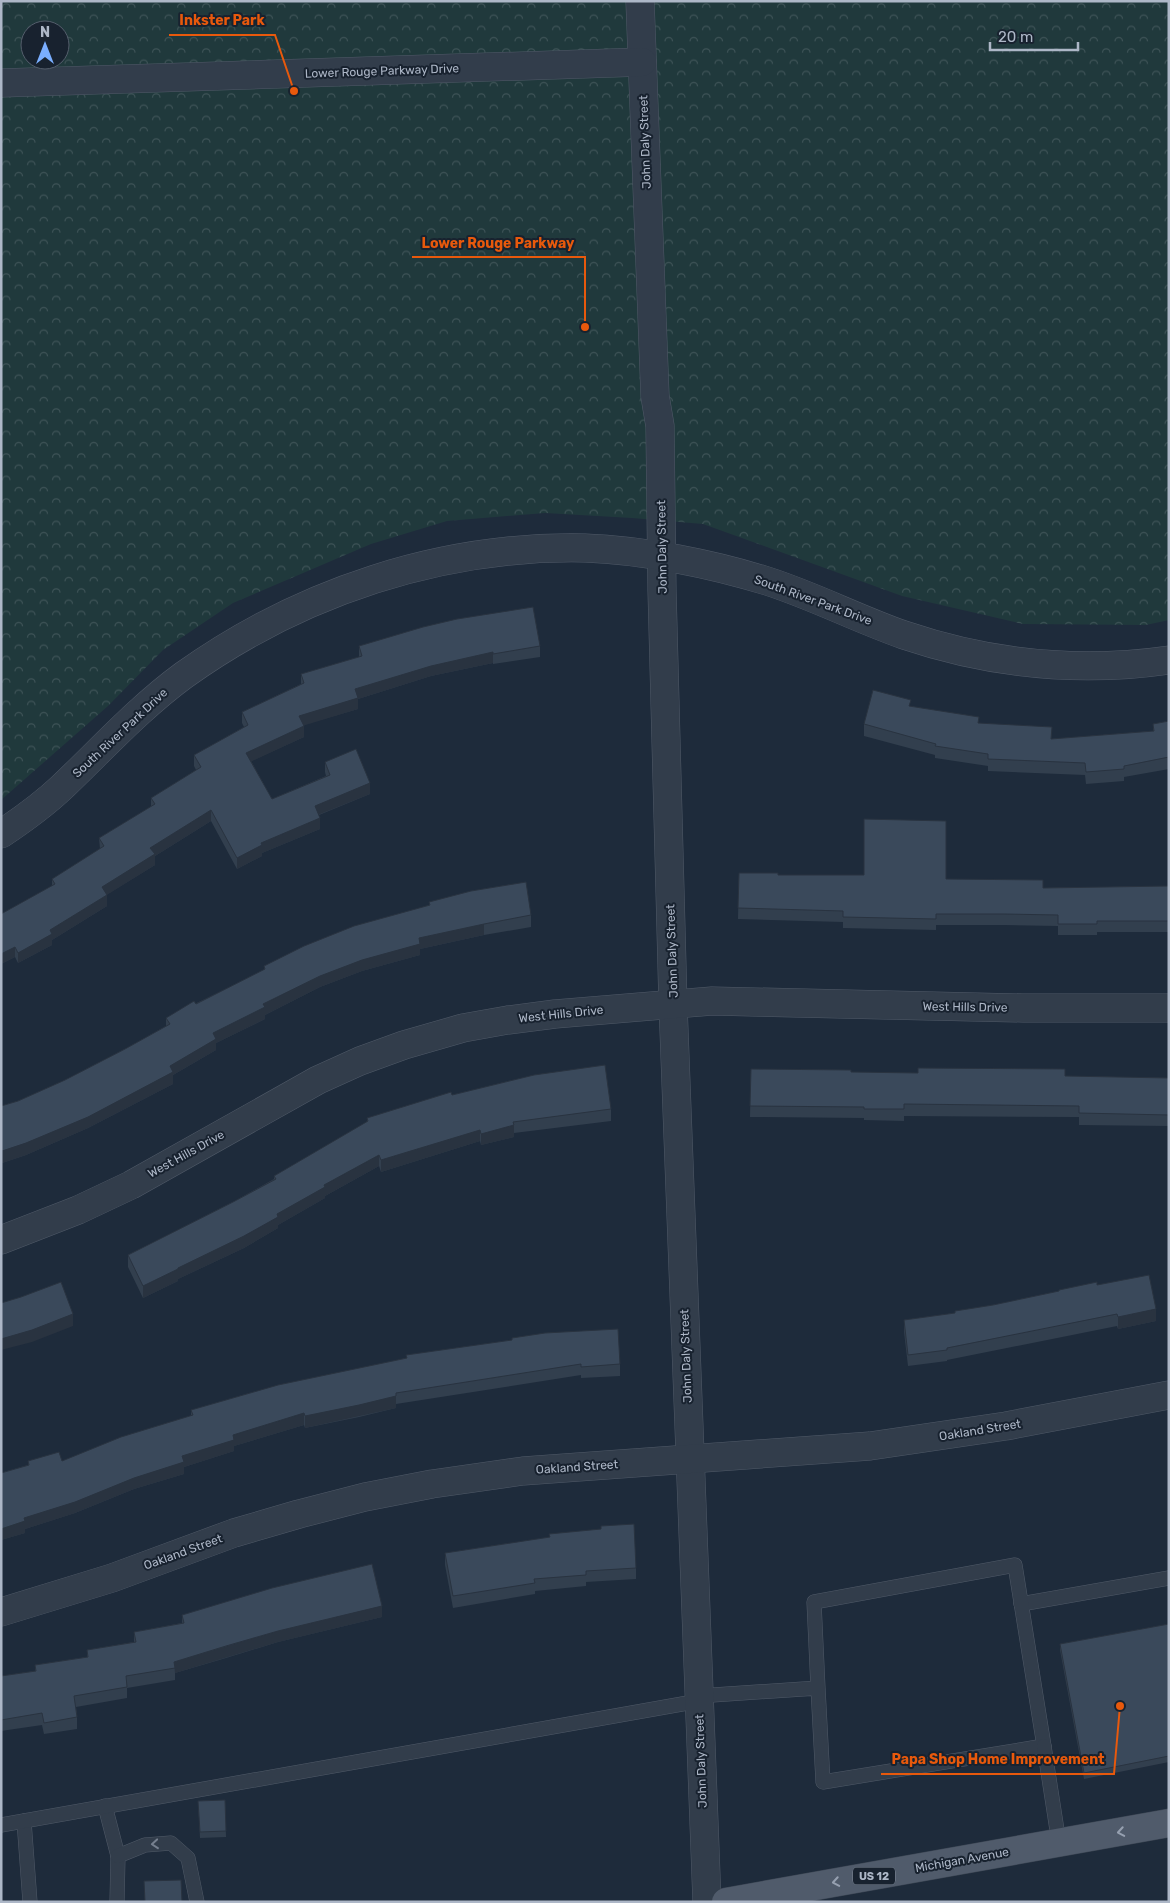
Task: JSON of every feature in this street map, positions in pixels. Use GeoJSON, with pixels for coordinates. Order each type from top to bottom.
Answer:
{"type":"FeatureCollection","features":[{"type":"Feature","properties":{"kind":"main road","name":"Michigan Avenue"},"geometry":{"type":"LineString","coordinates":[[726,1902],[1169,1823]]}},
{"type":"Feature","properties":{"kind":"street","name":"John Daly Street"},"geometry":{"type":"LineString","coordinates":[[640,1],[655,396],[660,426],[673,1004],[707,1902]]}},
{"type":"Feature","properties":{"kind":"street","name":"Lower Rouge Parkway Drive"},"geometry":{"type":"LineString","coordinates":[[1,83],[642,62]]}},
{"type":"Feature","properties":{"kind":"street","name":"South River Park Drive"},"geometry":{"type":"LineString","coordinates":[[1,834],[59,789],[138,713],[183,676],[244,636],[310,603],[351,587],[452,559],[496,552],[584,548],[619,550],[662,556],[767,581],[904,635],[956,651],[1022,663],[1076,667],[1131,665],[1169,660]]}},
{"type":"Feature","properties":{"kind":"street","name":"West Hills Drive"},"geometry":{"type":"LineString","coordinates":[[1,1240],[78,1210],[131,1185],[318,1080],[360,1061],[404,1045],[463,1028],[554,1014],[712,1001],[1023,1008],[1169,1008]]}},
{"type":"Feature","properties":{"kind":"street","name":"Oakland Street"},"geometry":{"type":"LineString","coordinates":[[1,1612],[112,1578],[234,1533],[365,1497],[432,1484],[523,1471],[870,1446],[1006,1426],[1169,1395]]}},
{"type":"Feature","properties":{"kind":"lane"},"geometry":{"type":"LineString","coordinates":[[1044,1746],[823,1782],[814,1602],[1015,1565],[1044,1746],[1059,1843]]}},
{"type":"Feature","properties":{"kind":"lane"},"geometry":{"type":"LineString","coordinates":[[1021,1604],[1169,1578]]}},
{"type":"Feature","properties":{"kind":"lane"},"geometry":{"type":"LineString","coordinates":[[1,1825],[699,1698],[818,1688]]}},
{"type":"Feature","properties":{"kind":"lane"},"geometry":{"type":"LineString","coordinates":[[105,1806],[118,1856],[117,1902]]}},
{"type":"Feature","properties":{"kind":"lane"},"geometry":{"type":"LineString","coordinates":[[24,1821],[30,1902]]}},
{"type":"Feature","properties":{"kind":"lane"},"geometry":{"type":"LineString","coordinates":[[118,1856],[145,1845],[171,1843],[188,1858],[197,1902]]}},
{"type":"Feature","properties":{"kind":"green space"},"geometry":{"type":"Polygon","coordinates":[[[1,1],[1169,1],[1169,620],[1146,625],[1023,624],[902,596],[703,524],[545,513],[447,521],[371,544],[233,603],[163,650],[108,706],[1,800],[1,1]]]}},
{"type":"Feature","properties":{"kind":"building"},"geometry":{"type":"Polygon","coordinates":[[[533,607],[540,646],[493,654],[493,652],[431,666],[355,689],[358,698],[299,716],[304,726],[246,753],[272,799],[330,775],[325,762],[356,749],[370,783],[315,806],[320,818],[261,843],[262,845],[237,858],[211,810],[150,848],[155,854],[102,887],[107,895],[50,930],[52,934],[18,953],[15,947],[1,954],[1,914],[55,884],[52,879],[104,846],[99,838],[155,804],[151,798],[201,767],[194,755],[248,725],[242,712],[304,683],[301,674],[362,656],[359,646],[457,619],[533,607]]]}},
{"type":"Feature","properties":{"kind":"building"},"geometry":{"type":"Polygon","coordinates":[[[873,690],[911,700],[909,706],[979,717],[978,723],[1052,727],[1051,739],[1154,731],[1153,724],[1169,721],[1169,757],[1124,766],[1124,769],[1086,772],[1085,763],[988,759],[988,754],[935,746],[936,744],[864,724],[873,690]]]}},
{"type":"Feature","properties":{"kind":"building"},"geometry":{"type":"Polygon","coordinates":[[[864,819],[946,821],[946,879],[1043,880],[1043,888],[1169,886],[1169,921],[1097,921],[1097,924],[1058,924],[1058,915],[936,914],[936,919],[843,917],[843,911],[738,908],[739,873],[864,875],[864,819]]]}},
{"type":"Feature","properties":{"kind":"building"},"geometry":{"type":"Polygon","coordinates":[[[526,882],[531,915],[419,938],[420,944],[362,960],[320,976],[263,1004],[265,1007],[213,1033],[216,1039],[170,1066],[173,1072],[88,1117],[2,1151],[1,1106],[18,1101],[65,1080],[125,1049],[170,1024],[166,1018],[194,1001],[196,1004],[265,969],[264,966],[304,946],[354,926],[430,905],[429,902],[471,891],[526,882]]]}},
{"type":"Feature","properties":{"kind":"building"},"geometry":{"type":"Polygon","coordinates":[[[605,1065],[611,1109],[513,1122],[514,1125],[481,1134],[480,1130],[381,1160],[379,1155],[324,1185],[325,1187],[277,1214],[278,1217],[244,1236],[143,1286],[128,1255],[276,1179],[274,1176],[368,1121],[367,1118],[451,1092],[452,1095],[534,1075],[605,1065]]]}},
{"type":"Feature","properties":{"kind":"building"},"geometry":{"type":"Polygon","coordinates":[[[918,1068],[1065,1069],[1065,1076],[1169,1078],[1169,1115],[1079,1113],[1079,1106],[904,1104],[904,1109],[864,1109],[864,1107],[750,1106],[751,1069],[918,1073],[918,1068]]]}},
{"type":"Feature","properties":{"kind":"building"},"geometry":{"type":"Polygon","coordinates":[[[1149,1275],[1156,1309],[1118,1317],[1117,1314],[947,1348],[947,1350],[908,1355],[904,1320],[955,1313],[955,1311],[993,1305],[1097,1282],[1097,1285],[1149,1275]]]}},
{"type":"Feature","properties":{"kind":"building"},"geometry":{"type":"Polygon","coordinates":[[[61,1282],[73,1314],[32,1330],[1,1339],[1,1303],[61,1282]]]}},
{"type":"Feature","properties":{"kind":"building"},"geometry":{"type":"Polygon","coordinates":[[[618,1329],[620,1364],[581,1367],[581,1364],[396,1393],[396,1396],[359,1405],[305,1416],[304,1413],[233,1435],[234,1440],[182,1456],[184,1462],[134,1478],[75,1502],[24,1518],[25,1521],[1,1529],[1,1473],[29,1465],[28,1461],[59,1452],[62,1461],[121,1437],[193,1415],[191,1410],[278,1385],[407,1358],[406,1355],[512,1340],[512,1338],[545,1333],[618,1329]]]}},
{"type":"Feature","properties":{"kind":"building"},"geometry":{"type":"Polygon","coordinates":[[[634,1524],[636,1568],[586,1571],[586,1575],[534,1579],[535,1583],[453,1596],[445,1553],[550,1537],[549,1534],[601,1529],[601,1526],[634,1524]]]}},
{"type":"Feature","properties":{"kind":"building"},"geometry":{"type":"Polygon","coordinates":[[[372,1564],[382,1606],[278,1631],[226,1646],[174,1662],[175,1668],[126,1676],[127,1687],[74,1696],[77,1717],[44,1723],[42,1713],[1,1720],[1,1676],[36,1671],[35,1665],[88,1657],[87,1650],[136,1642],[134,1632],[184,1623],[182,1615],[272,1588],[372,1564]]]}},
{"type":"Feature","properties":{"kind":"building"},"geometry":{"type":"Polygon","coordinates":[[[1169,1624],[1169,1756],[1084,1773],[1060,1644],[1169,1624]]]}},
{"type":"Feature","properties":{"kind":"building"},"geometry":{"type":"Polygon","coordinates":[[[225,1800],[226,1831],[200,1832],[198,1801],[225,1800]]]}},
{"type":"Feature","properties":{"kind":"building"},"geometry":{"type":"Polygon","coordinates":[[[181,1880],[182,1902],[145,1902],[144,1881],[181,1880]]]}},
{"type":"Feature","properties":{"kind":"place","name":"Inkster Park"},"geometry":{"type":"Point","coordinates":[294,91]}},
{"type":"Feature","properties":{"kind":"place","name":"Lower Rouge Parkway"},"geometry":{"type":"Point","coordinates":[585,327]}},
{"type":"Feature","properties":{"kind":"place","name":"Papa Shop Home Improvement"},"geometry":{"type":"Point","coordinates":[1120,1706]}}]}
